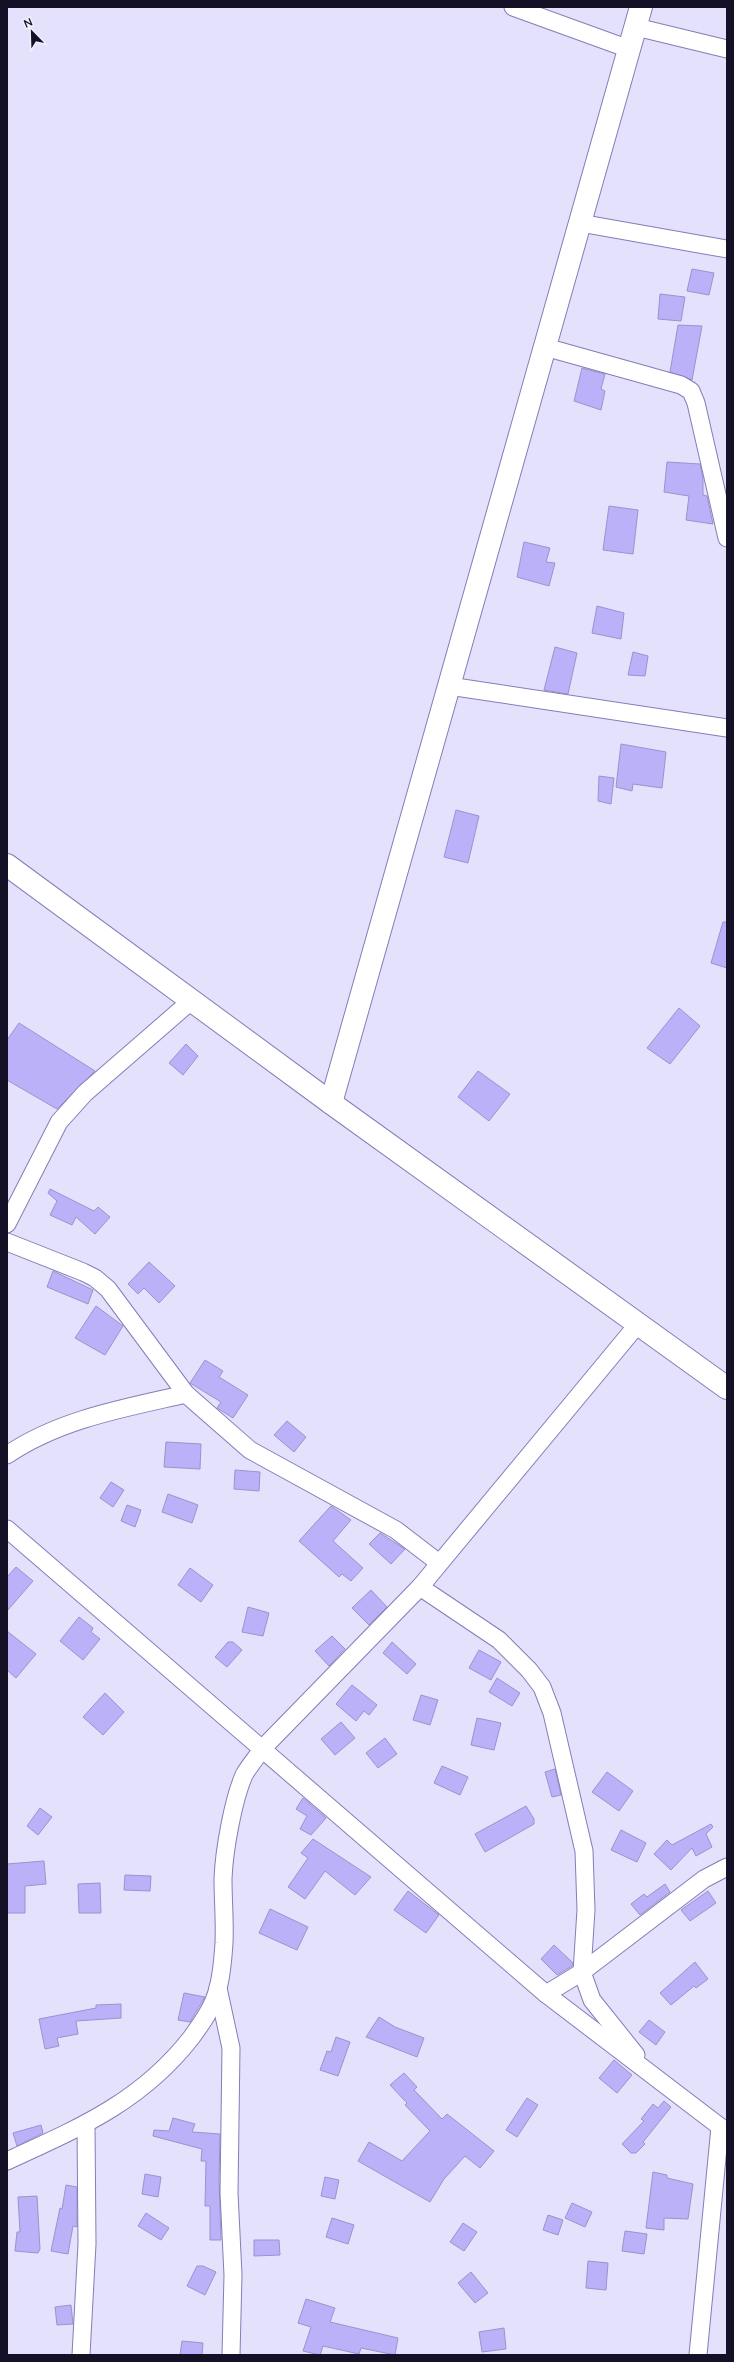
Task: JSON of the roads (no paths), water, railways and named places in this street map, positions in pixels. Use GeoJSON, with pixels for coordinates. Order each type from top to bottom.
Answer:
{"type":"FeatureCollection","features":[{"type":"Feature","properties":{"kind":"street"},"geometry":{"type":"LineString","coordinates":[[513,7],[629,49]]}},
{"type":"Feature","properties":{"kind":"street"},"geometry":{"type":"LineString","coordinates":[[331,1103],[638,17],[727,49]]}},
{"type":"Feature","properties":{"kind":"street"},"geometry":{"type":"LineString","coordinates":[[580,223],[727,249]]}},
{"type":"Feature","properties":{"kind":"street"},"geometry":{"type":"LineString","coordinates":[[545,347],[681,385],[691,391],[696,403],[727,538]]}},
{"type":"Feature","properties":{"kind":"street"},"geometry":{"type":"LineString","coordinates":[[449,686],[727,728]]}},
{"type":"Feature","properties":{"kind":"street"},"geometry":{"type":"LineString","coordinates":[[7,865],[190,1001],[727,1388]]}},
{"type":"Feature","properties":{"kind":"street"},"geometry":{"type":"LineString","coordinates":[[7,1224],[59,1122],[84,1093],[190,1001]]}},
{"type":"Feature","properties":{"kind":"street"},"geometry":{"type":"LineString","coordinates":[[7,1242],[82,1272],[99,1282],[108,1289],[186,1394],[250,1450],[396,1530],[439,1563]]}},
{"type":"Feature","properties":{"kind":"street"},"geometry":{"type":"LineString","coordinates":[[7,2161],[86,2125],[152,2081],[176,2057],[209,2011],[218,1988],[224,1942],[223,1877],[230,1823],[244,1776],[263,1748],[420,1586],[638,1324]]}},
{"type":"Feature","properties":{"kind":"street"},"geometry":{"type":"LineString","coordinates":[[7,1455],[49,1432],[90,1417],[186,1394]]}},
{"type":"Feature","properties":{"kind":"street"},"geometry":{"type":"LineString","coordinates":[[7,1529],[263,1748],[546,1994],[724,2130],[698,2355]]}},
{"type":"Feature","properties":{"kind":"street"},"geometry":{"type":"LineString","coordinates":[[420,1586],[499,1640],[529,1670],[542,1687],[552,1713],[584,1851],[586,1910],[582,1972],[592,2000],[647,2070]]}},
{"type":"Feature","properties":{"kind":"street"},"geometry":{"type":"LineString","coordinates":[[546,1994],[582,1972],[704,1879],[727,1867]]}},
{"type":"Feature","properties":{"kind":"street"},"geometry":{"type":"LineString","coordinates":[[218,1988],[231,2048],[229,2193],[233,2275],[231,2355]]}},
{"type":"Feature","properties":{"kind":"street"},"geometry":{"type":"LineString","coordinates":[[81,2355],[87,2244],[86,2125]]}}]}
